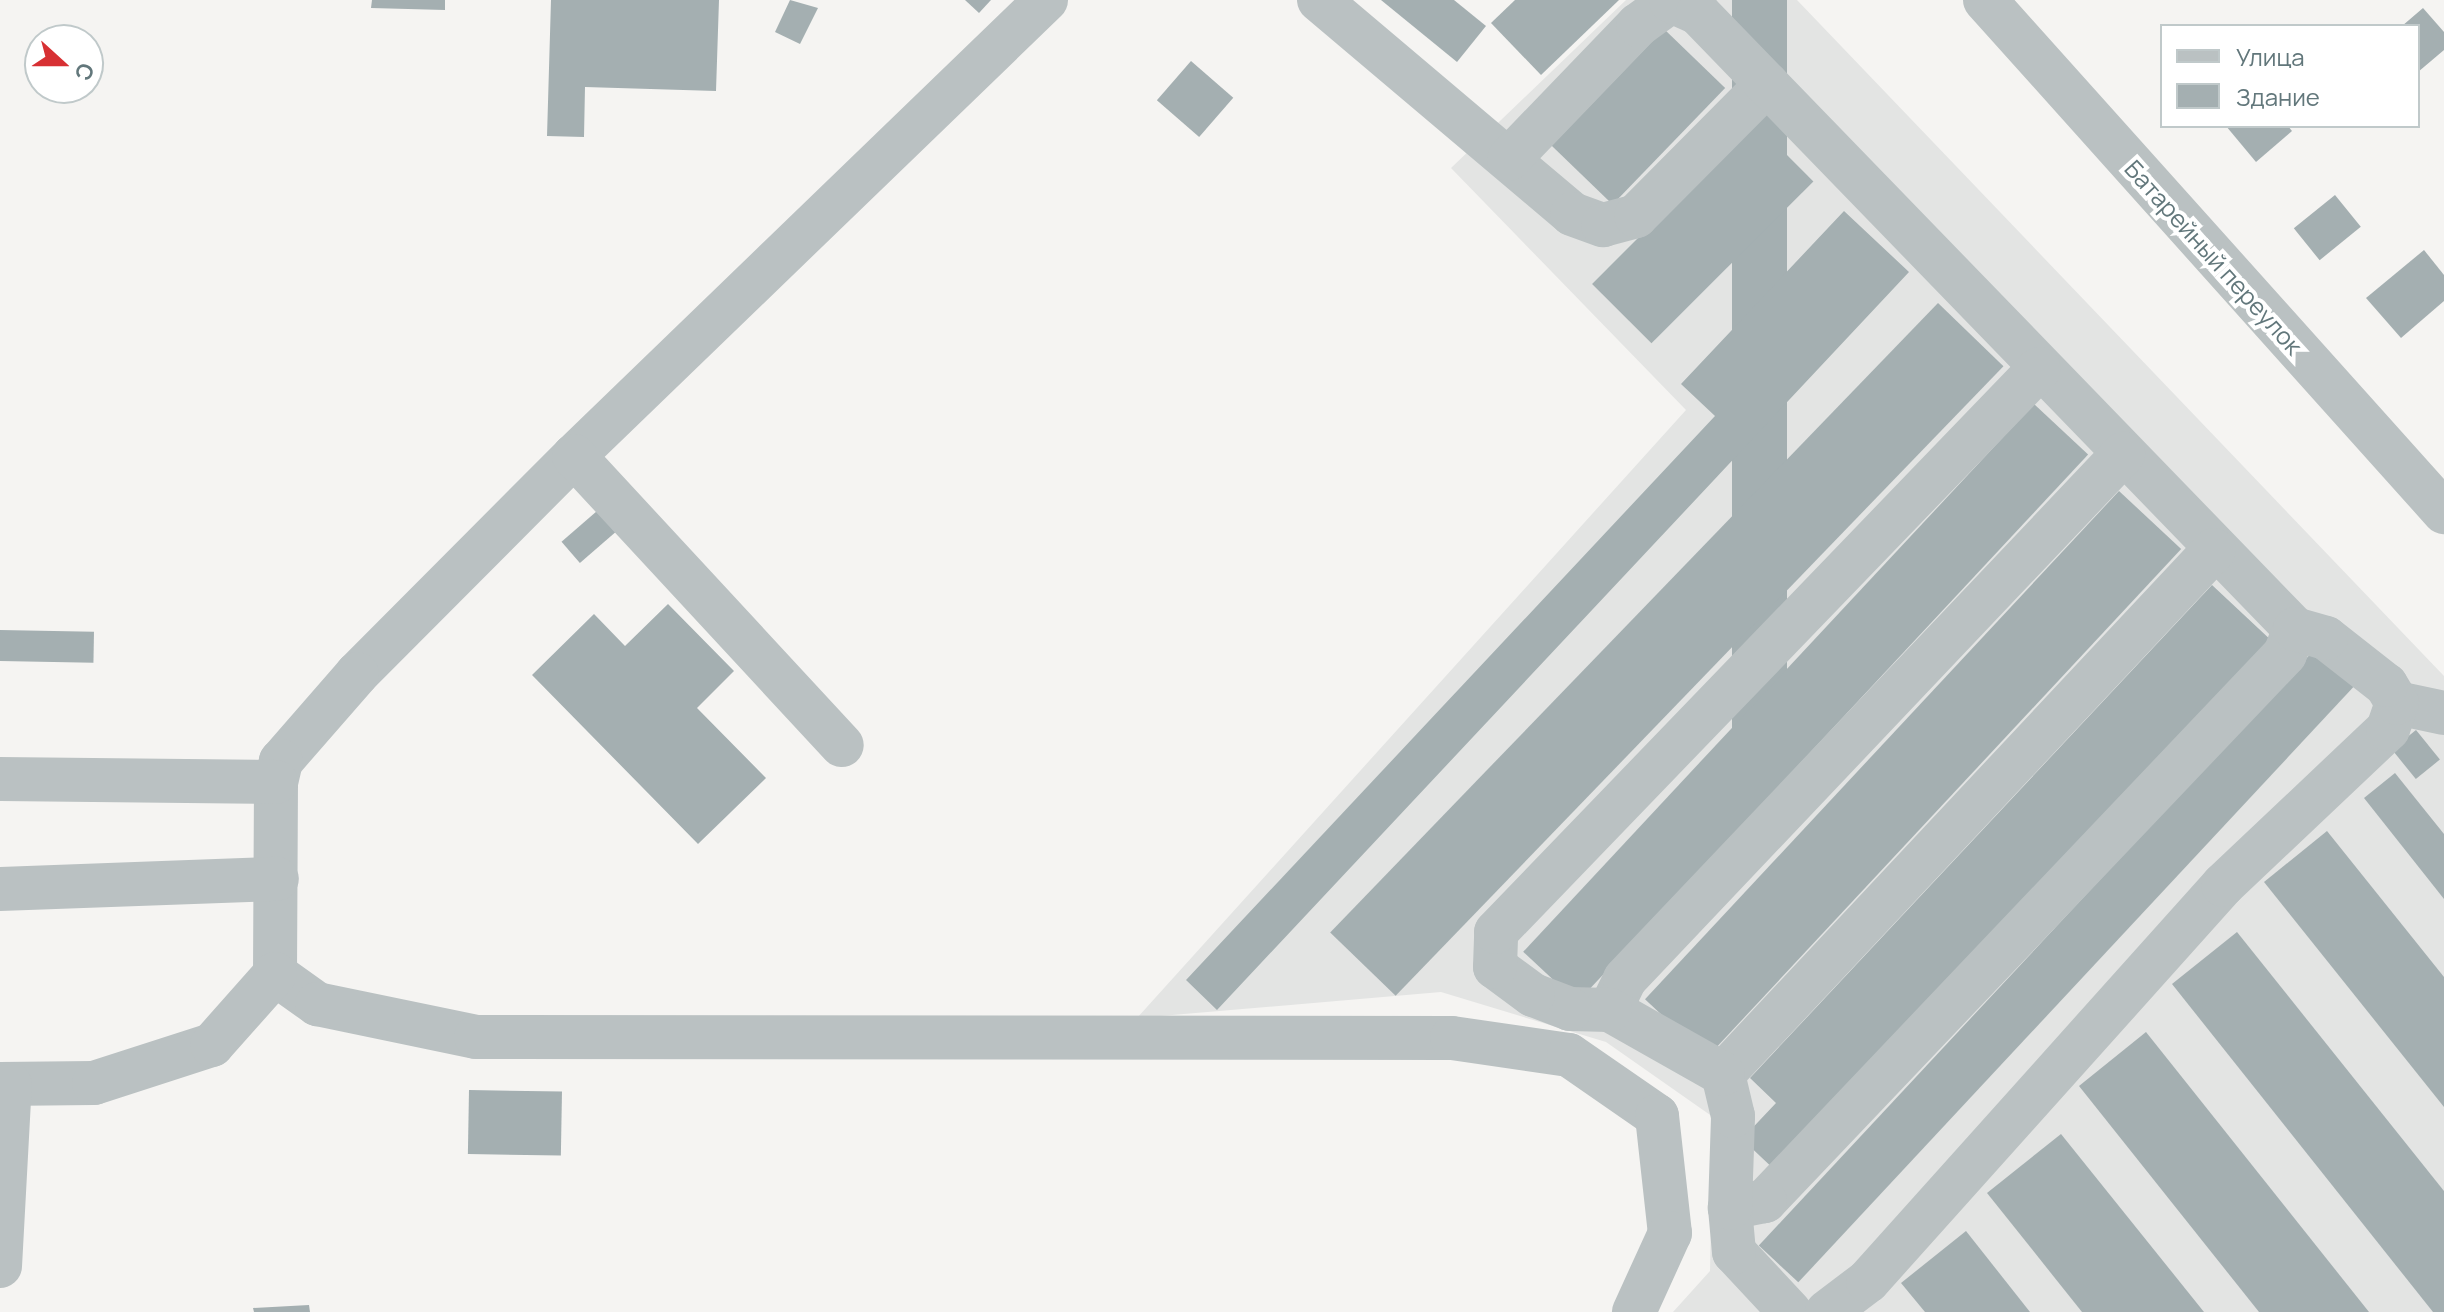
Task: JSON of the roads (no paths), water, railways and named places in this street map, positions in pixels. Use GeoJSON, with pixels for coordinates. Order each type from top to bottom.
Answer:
{"type":"FeatureCollection","features":[{"type":"Feature","properties":{"kind":"street"},"geometry":{"type":"LineString","coordinates":[[0,1266],[5,1084],[94,1083],[212,1045],[275,974],[276,782],[281,761],[357,674],[574,456],[1046,0]]}},
{"type":"Feature","properties":{"kind":"street"},"geometry":{"type":"LineString","coordinates":[[1319,0],[1572,214],[1603,225],[1636,216],[1767,84]]}},
{"type":"Feature","properties":{"kind":"street","name":"Батарейный переулок"},"geometry":{"type":"LineString","coordinates":[[1985,0],[2444,512]]}},
{"type":"Feature","properties":{"kind":"street"},"geometry":{"type":"LineString","coordinates":[[1509,159],[1638,25],[1671,1],[1698,13],[2214,550],[2295,629],[2326,638],[2386,685],[2397,703],[2444,713]]}},
{"type":"Feature","properties":{"kind":"street"},"geometry":{"type":"LineString","coordinates":[[1790,1312],[1734,1252],[1730,1208],[1733,1116],[1723,1074],[1610,1010],[1570,1009],[1533,995],[1495,967],[1496,932],[2039,369]]}},
{"type":"Feature","properties":{"kind":"street"},"geometry":{"type":"LineString","coordinates":[[1610,1010],[1625,979],[2123,454]]}},
{"type":"Feature","properties":{"kind":"street"},"geometry":{"type":"LineString","coordinates":[[574,456],[842,745]]}},
{"type":"Feature","properties":{"kind":"street"},"geometry":{"type":"LineString","coordinates":[[1723,1074],[2214,550]]}},
{"type":"Feature","properties":{"kind":"street"},"geometry":{"type":"LineString","coordinates":[[1730,1208],[1765,1201],[2285,654],[2295,629]]}},
{"type":"Feature","properties":{"kind":"street"},"geometry":{"type":"LineString","coordinates":[[1827,1312],[1868,1281],[2223,885],[2388,729],[2397,703]]}},
{"type":"Feature","properties":{"kind":"street"},"geometry":{"type":"LineString","coordinates":[[0,779],[276,782]]}},
{"type":"Feature","properties":{"kind":"street"},"geometry":{"type":"LineString","coordinates":[[0,889],[277,879]]}},
{"type":"Feature","properties":{"kind":"street"},"geometry":{"type":"LineString","coordinates":[[275,974],[317,1004],[476,1037],[1452,1038],[1569,1055],[1657,1116],[1670,1233],[1634,1312]]}}]}
